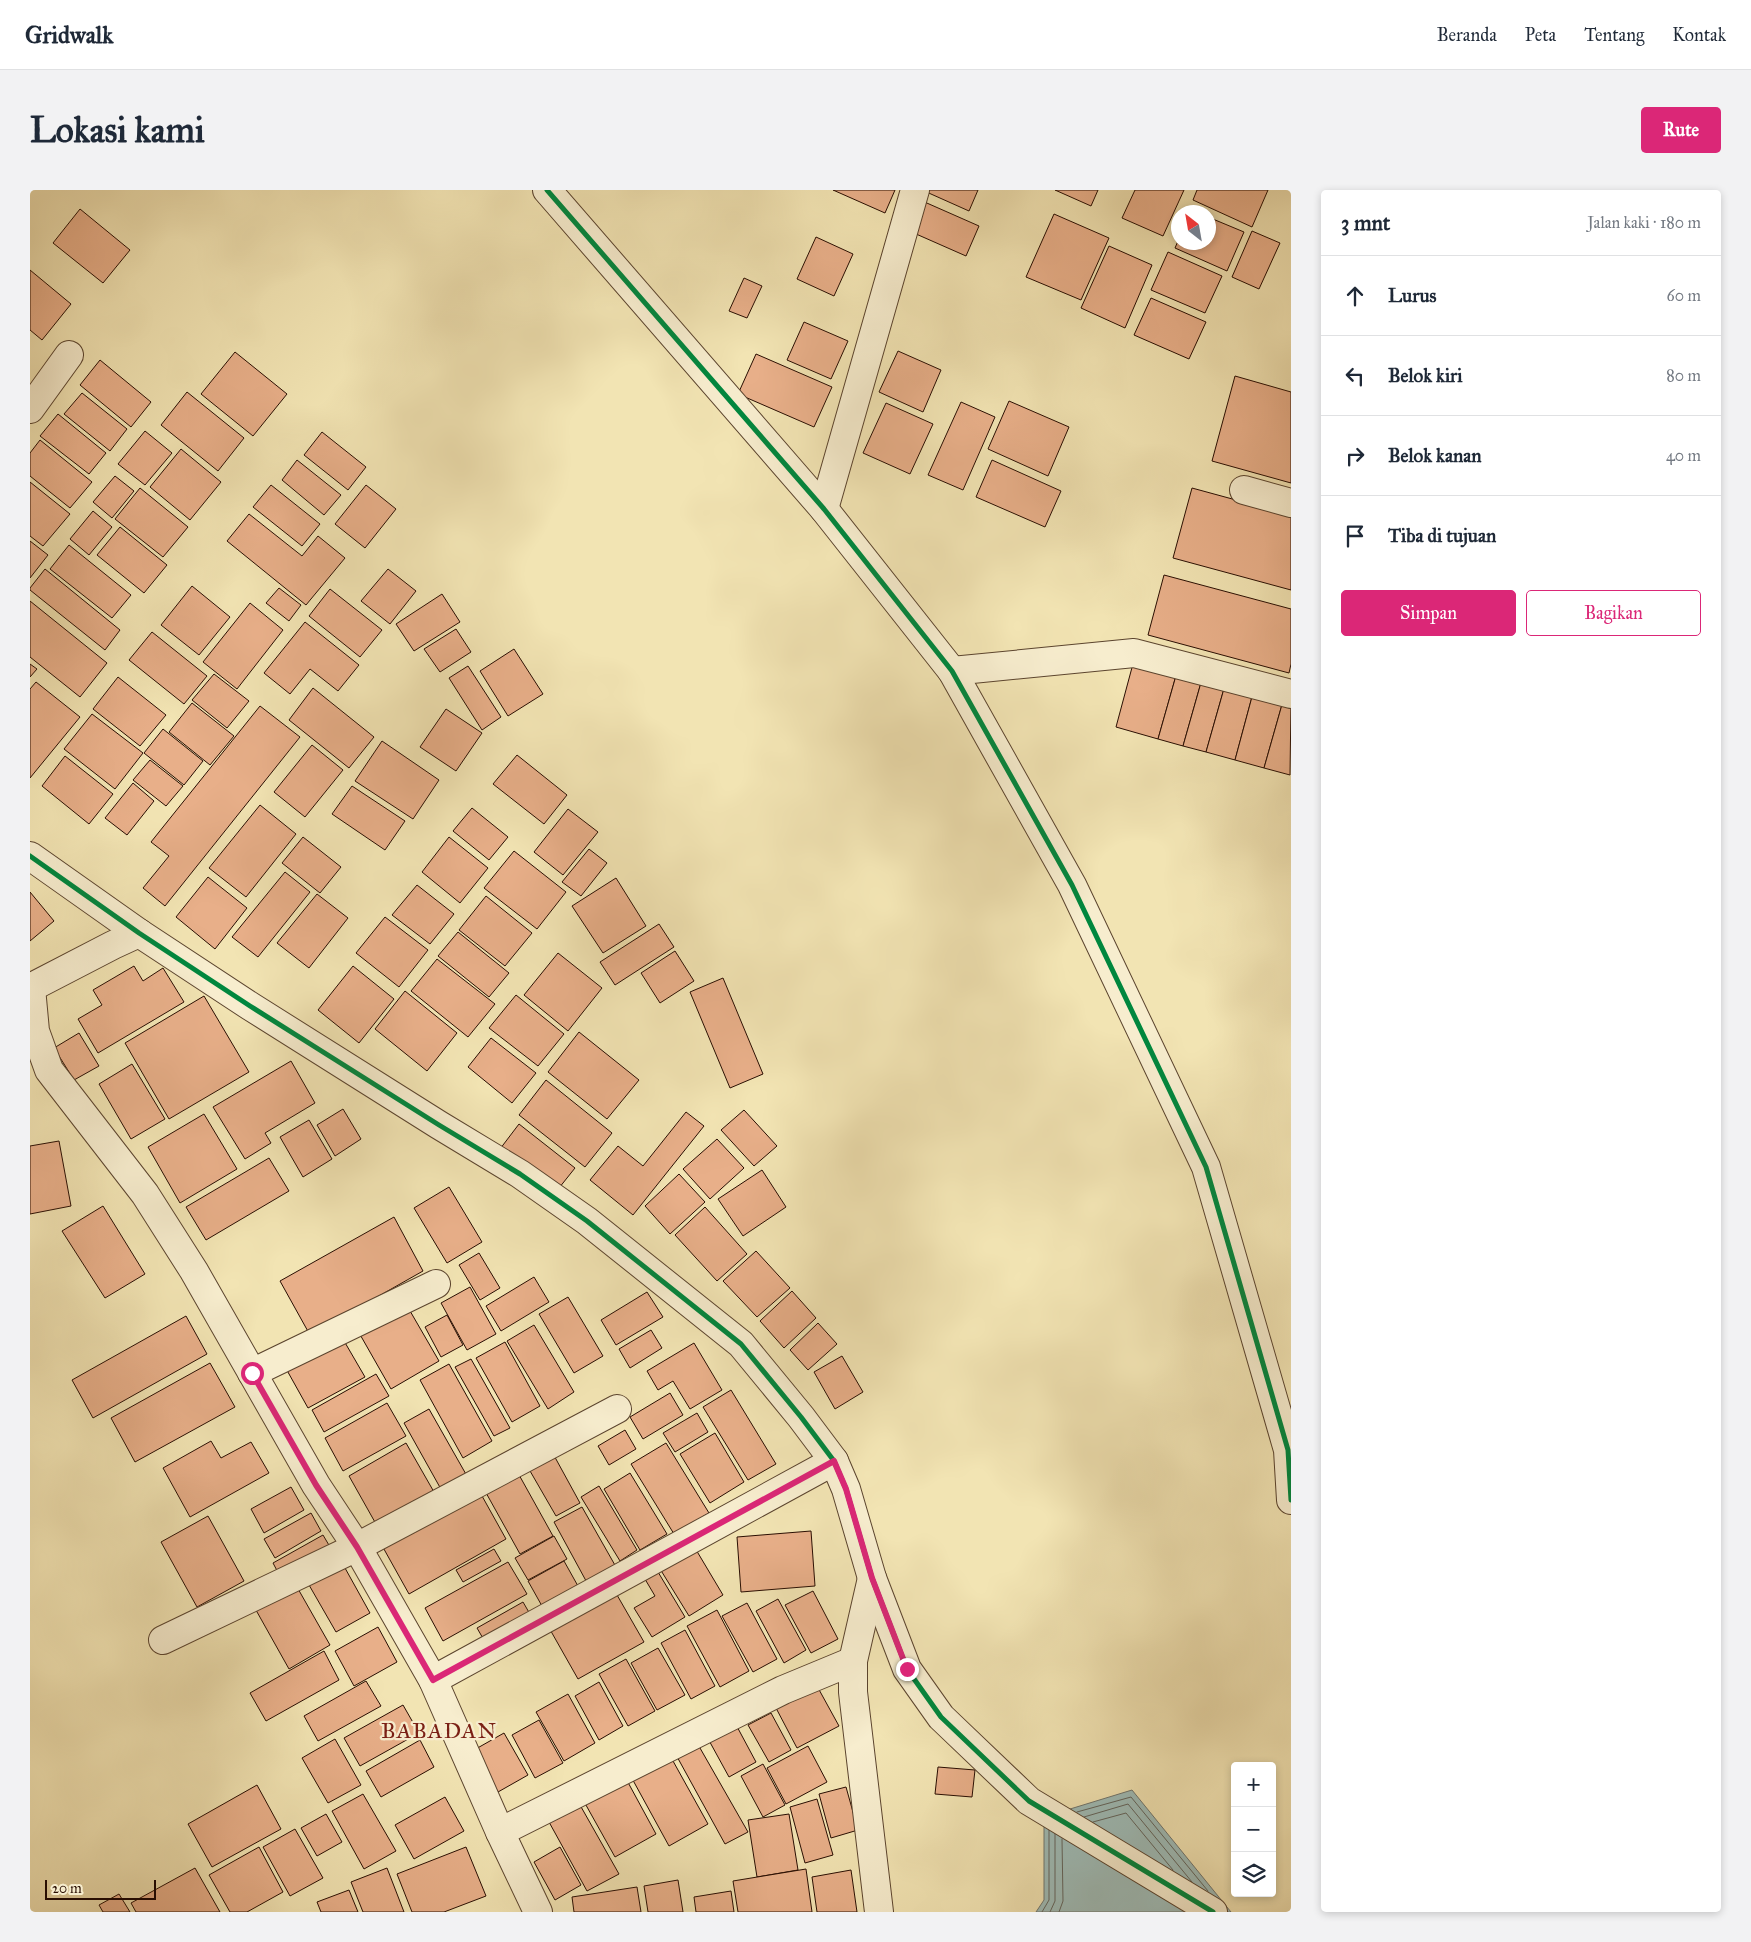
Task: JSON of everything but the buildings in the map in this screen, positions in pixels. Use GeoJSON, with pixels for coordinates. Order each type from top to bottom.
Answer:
{"type":"FeatureCollection","features":[{"type":"Feature","properties":{"kind":"street"},"geometry":{"type":"LineString","coordinates":[[547,190],[824,509],[952,671],[1072,885],[1206,1167],[1290,1450],[1291,1500]]}},
{"type":"Feature","properties":{"kind":"street"},"geometry":{"type":"LineString","coordinates":[[824,509],[914,190]]}},
{"type":"Feature","properties":{"kind":"street"},"geometry":{"type":"LineString","coordinates":[[30,409],[69,355]]}},
{"type":"Feature","properties":{"kind":"street"},"geometry":{"type":"LineString","coordinates":[[1244,490],[1291,503]]}},
{"type":"Feature","properties":{"kind":"street"},"geometry":{"type":"LineString","coordinates":[[952,671],[1134,653],[1291,694]]}},
{"type":"Feature","properties":{"kind":"street"},"geometry":{"type":"LineString","coordinates":[[30,856],[140,933],[348,1068],[520,1174],[587,1221],[741,1344],[801,1417],[834,1461],[846,1489],[872,1578],[907,1669],[942,1717],[1029,1801],[1213,1912]]}},
{"type":"Feature","properties":{"kind":"street"},"geometry":{"type":"LineString","coordinates":[[140,933],[30,988],[34,1031],[49,1070],[145,1194],[194,1271],[316,1485],[357,1547],[433,1680],[500,1832],[538,1912]]}},
{"type":"Feature","properties":{"kind":"street"},"geometry":{"type":"LineString","coordinates":[[252,1373],[436,1284]]}},
{"type":"Feature","properties":{"kind":"street"},"geometry":{"type":"LineString","coordinates":[[163,1640],[357,1547],[617,1409]]}},
{"type":"Feature","properties":{"kind":"street"},"geometry":{"type":"LineString","coordinates":[[433,1680],[834,1461]]}},
{"type":"Feature","properties":{"kind":"street"},"geometry":{"type":"LineString","coordinates":[[872,1578],[853,1660],[853,1692],[873,1847],[879,1912]]}},
{"type":"Feature","properties":{"kind":"street"},"geometry":{"type":"LineString","coordinates":[[500,1832],[783,1690],[853,1660]]}},
{"type":"Feature","properties":{"kind":"water"},"geometry":{"type":"Polygon","coordinates":[[[1132,1790],[1231,1912],[1036,1912],[1044,1900],[1044,1817],[1132,1790]]]}},
{"type":"Feature","properties":{"kind":"cycle path"},"geometry":{"type":"LineString","coordinates":[[547,190],[824,509],[952,671],[1072,885],[1206,1167],[1288,1450],[1291,1500]]}},
{"type":"Feature","properties":{"kind":"cycle path"},"geometry":{"type":"LineString","coordinates":[[30,856],[139,933],[250,1006],[520,1174],[587,1221],[741,1344],[801,1417],[834,1461],[846,1489],[872,1578],[907,1669],[941,1717],[1029,1801],[1213,1912]]}},
{"type":"Feature","properties":{"kind":"district","name":"BABADAN"},"geometry":{"type":"Point","coordinates":[439,1730]}},
{"type":"Feature","properties":{"kind":"route"},"geometry":{"type":"LineString","coordinates":[[252,1373],[316,1485],[357,1547],[433,1680],[834,1461],[846,1489],[872,1578],[907,1669]]}}]}
